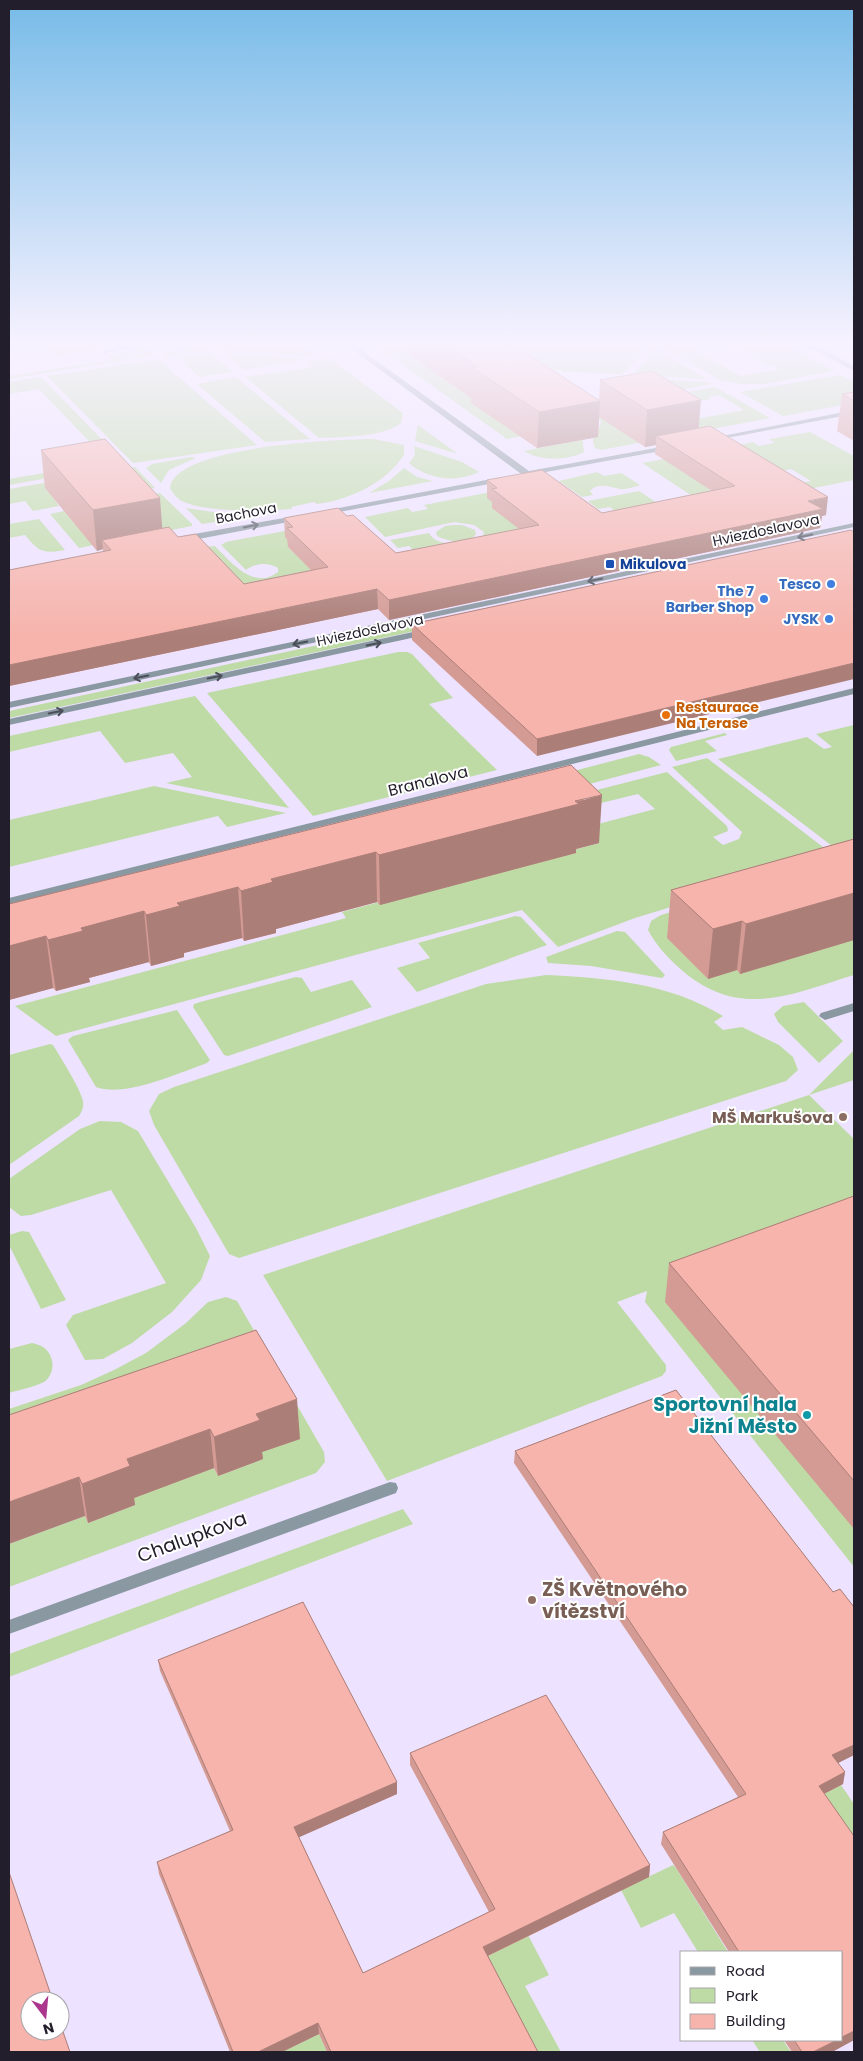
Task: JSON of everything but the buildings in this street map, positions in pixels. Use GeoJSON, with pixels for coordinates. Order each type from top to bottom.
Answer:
{"type":"FeatureCollection","features":[{"type":"Feature","properties":{"kind":"street"},"geometry":{"type":"LineString","coordinates":[[484,442],[528,474]]}},
{"type":"Feature","properties":{"kind":"street"},"geometry":{"type":"LineString","coordinates":[[316,514],[684,444]]}},
{"type":"Feature","properties":{"kind":"street","name":"Bachova"},"geometry":{"type":"LineString","coordinates":[[174,541],[306,516]]}},
{"type":"Feature","properties":{"kind":"street","name":"Hviezdoslavova"},"geometry":{"type":"LineString","coordinates":[[9,705],[854,525]]}},
{"type":"Feature","properties":{"kind":"street","name":"Hviezdoslavova"},"geometry":{"type":"LineString","coordinates":[[9,722],[435,630]]}},
{"type":"Feature","properties":{"kind":"street","name":"Brandlova"},"geometry":{"type":"LineString","coordinates":[[9,901],[854,691]]}},
{"type":"Feature","properties":{"kind":"street"},"geometry":{"type":"LineString","coordinates":[[826,1016],[854,1007]]}},
{"type":"Feature","properties":{"kind":"street","name":"Chalupkova"},"geometry":{"type":"LineString","coordinates":[[9,1627],[390,1488]]}},
{"type":"Feature","properties":{"kind":"green space"},"geometry":{"type":"Polygon","coordinates":[[[90,442],[105,442],[126,464],[9,485],[9,479],[109,462],[90,442]]]}},
{"type":"Feature","properties":{"kind":"green space"},"geometry":{"type":"Polygon","coordinates":[[[112,442],[254,442],[257,445],[133,463],[112,442]]]}},
{"type":"Feature","properties":{"kind":"green space"},"geometry":{"type":"Polygon","coordinates":[[[390,442],[404,445],[404,455],[377,482],[354,494],[329,502],[317,504],[314,502],[291,507],[292,509],[251,510],[203,507],[180,500],[170,488],[178,474],[199,463],[227,454],[295,443],[390,442]]]}},
{"type":"Feature","properties":{"kind":"green space"},"geometry":{"type":"Polygon","coordinates":[[[419,442],[442,442],[458,454],[419,442]]]}},
{"type":"Feature","properties":{"kind":"green space"},"geometry":{"type":"Polygon","coordinates":[[[583,442],[584,452],[570,457],[554,459],[538,457],[524,451],[566,443],[583,442]]]}},
{"type":"Feature","properties":{"kind":"green space"},"geometry":{"type":"Polygon","coordinates":[[[642,442],[601,450],[595,448],[593,443],[642,442]]]}},
{"type":"Feature","properties":{"kind":"green space"},"geometry":{"type":"Polygon","coordinates":[[[753,442],[759,446],[774,443],[829,442],[854,456],[854,480],[784,494],[701,483],[710,490],[715,489],[712,509],[642,463],[724,448],[790,485],[811,481],[791,469],[781,471],[740,445],[753,442]]]}},
{"type":"Feature","properties":{"kind":"green space"},"geometry":{"type":"Polygon","coordinates":[[[414,446],[462,462],[479,472],[461,478],[443,478],[425,473],[409,463],[415,455],[414,446]]]}},
{"type":"Feature","properties":{"kind":"green space"},"geometry":{"type":"Polygon","coordinates":[[[191,457],[196,458],[169,470],[161,483],[146,468],[152,464],[191,457]]]}},
{"type":"Feature","properties":{"kind":"green space"},"geometry":{"type":"Polygon","coordinates":[[[135,467],[155,488],[124,494],[52,496],[59,506],[33,511],[25,501],[9,504],[9,489],[135,467]]]}},
{"type":"Feature","properties":{"kind":"green space"},"geometry":{"type":"Polygon","coordinates":[[[404,468],[417,477],[433,481],[369,493],[389,481],[404,468]]]}},
{"type":"Feature","properties":{"kind":"green space"},"geometry":{"type":"Polygon","coordinates":[[[597,472],[604,476],[621,473],[640,485],[622,489],[604,486],[597,487],[590,491],[593,495],[582,497],[559,481],[597,472]]]}},
{"type":"Feature","properties":{"kind":"green space"},"geometry":{"type":"Polygon","coordinates":[[[537,483],[603,523],[625,519],[610,507],[598,509],[588,501],[639,491],[677,516],[595,533],[492,507],[544,543],[391,574],[286,537],[294,546],[288,547],[295,554],[302,553],[317,567],[245,603],[203,547],[215,546],[236,566],[252,576],[260,578],[269,577],[278,572],[278,568],[262,564],[246,570],[221,545],[226,542],[342,520],[399,563],[422,558],[409,546],[398,548],[390,540],[429,533],[439,542],[454,543],[483,536],[484,532],[474,525],[454,522],[385,537],[365,517],[408,508],[412,512],[428,509],[424,505],[537,483]]]}},
{"type":"Feature","properties":{"kind":"green space"},"geometry":{"type":"Polygon","coordinates":[[[160,493],[192,526],[79,548],[50,514],[64,511],[79,529],[89,527],[128,499],[160,493]]]}},
{"type":"Feature","properties":{"kind":"green space"},"geometry":{"type":"Polygon","coordinates":[[[186,508],[247,517],[202,524],[186,508]]]}},
{"type":"Feature","properties":{"kind":"green space"},"geometry":{"type":"Polygon","coordinates":[[[39,519],[65,550],[51,552],[42,550],[34,545],[25,535],[9,538],[9,524],[39,519]]]}},
{"type":"Feature","properties":{"kind":"green space"},"geometry":{"type":"Polygon","coordinates":[[[462,525],[475,530],[476,534],[463,541],[447,540],[437,536],[436,532],[445,526],[462,525]]]}},
{"type":"Feature","properties":{"kind":"green space"},"geometry":{"type":"Polygon","coordinates":[[[772,548],[779,553],[9,718],[9,711],[772,548]]]}},
{"type":"Feature","properties":{"kind":"green space"},"geometry":{"type":"Polygon","coordinates":[[[398,652],[412,654],[453,698],[429,704],[497,770],[313,816],[207,693],[398,652]]]}},
{"type":"Feature","properties":{"kind":"green space"},"geometry":{"type":"Polygon","coordinates":[[[195,696],[289,808],[166,783],[192,777],[173,753],[125,763],[100,731],[9,752],[9,736],[195,696]]]}},
{"type":"Feature","properties":{"kind":"green space"},"geometry":{"type":"Polygon","coordinates":[[[854,725],[854,850],[836,849],[718,759],[807,737],[824,749],[832,747],[816,734],[854,725]]]}},
{"type":"Feature","properties":{"kind":"green space"},"geometry":{"type":"Polygon","coordinates":[[[725,733],[727,735],[705,741],[717,751],[676,761],[669,750],[671,747],[725,733]]]}},
{"type":"Feature","properties":{"kind":"green space"},"geometry":{"type":"Polygon","coordinates":[[[639,754],[649,757],[661,765],[578,787],[562,774],[639,754]]]}},
{"type":"Feature","properties":{"kind":"green space"},"geometry":{"type":"Polygon","coordinates":[[[707,758],[836,857],[635,918],[558,947],[522,910],[56,1036],[15,1006],[346,918],[342,912],[599,843],[583,828],[655,809],[638,794],[597,804],[585,793],[667,772],[727,826],[728,831],[713,837],[723,845],[739,839],[742,832],[672,767],[707,758]]]}},
{"type":"Feature","properties":{"kind":"green space"},"geometry":{"type":"Polygon","coordinates":[[[154,786],[286,813],[227,827],[218,816],[9,867],[9,820],[154,786]]]}},
{"type":"Feature","properties":{"kind":"green space"},"geometry":{"type":"Polygon","coordinates":[[[844,860],[854,935],[854,975],[788,995],[747,999],[727,995],[706,987],[685,973],[664,953],[648,930],[651,921],[661,915],[844,860]]]}},
{"type":"Feature","properties":{"kind":"green space"},"geometry":{"type":"Polygon","coordinates":[[[515,916],[521,917],[547,945],[417,992],[397,968],[430,958],[418,943],[515,916]]]}},
{"type":"Feature","properties":{"kind":"green space"},"geometry":{"type":"Polygon","coordinates":[[[617,931],[625,932],[665,975],[662,978],[591,966],[548,963],[546,957],[617,931]]]}},
{"type":"Feature","properties":{"kind":"green space"},"geometry":{"type":"Polygon","coordinates":[[[546,975],[592,978],[637,984],[681,996],[723,1016],[714,1022],[723,1030],[742,1027],[779,1045],[793,1057],[798,1070],[786,1081],[239,1258],[229,1254],[154,1125],[149,1111],[159,1094],[174,1087],[486,984],[546,975]]]}},
{"type":"Feature","properties":{"kind":"green space"},"geometry":{"type":"Polygon","coordinates":[[[296,977],[302,978],[311,992],[352,980],[372,1007],[228,1056],[224,1055],[193,1007],[194,1004],[200,1002],[296,977]]]}},
{"type":"Feature","properties":{"kind":"green space"},"geometry":{"type":"Polygon","coordinates":[[[804,1002],[843,1041],[819,1063],[778,1022],[774,1014],[783,1006],[804,1002]]]}},
{"type":"Feature","properties":{"kind":"green space"},"geometry":{"type":"Polygon","coordinates":[[[177,1010],[210,1060],[207,1063],[152,1083],[108,1090],[96,1087],[68,1040],[73,1036],[177,1010]]]}},
{"type":"Feature","properties":{"kind":"green space"},"geometry":{"type":"Polygon","coordinates":[[[50,1044],[53,1045],[78,1089],[83,1101],[82,1109],[79,1116],[9,1165],[9,1055],[50,1044]]]}},
{"type":"Feature","properties":{"kind":"green space"},"geometry":{"type":"Polygon","coordinates":[[[854,1050],[854,1080],[809,1095],[854,1050]]]}},
{"type":"Feature","properties":{"kind":"green space"},"geometry":{"type":"Polygon","coordinates":[[[809,1095],[854,1139],[854,1567],[645,1302],[647,1291],[617,1302],[666,1365],[666,1371],[662,1376],[387,1481],[263,1275],[809,1095]]]}},
{"type":"Feature","properties":{"kind":"green space"},"geometry":{"type":"Polygon","coordinates":[[[100,1121],[121,1122],[138,1131],[196,1228],[210,1256],[201,1280],[172,1312],[132,1343],[103,1359],[85,1360],[66,1325],[73,1315],[166,1283],[111,1190],[31,1215],[21,1216],[9,1207],[9,1179],[80,1129],[100,1121]]]}},
{"type":"Feature","properties":{"kind":"green space"},"geometry":{"type":"Polygon","coordinates":[[[22,1231],[29,1232],[66,1300],[41,1309],[9,1245],[9,1235],[22,1231]]]}},
{"type":"Feature","properties":{"kind":"green space"},"geometry":{"type":"Polygon","coordinates":[[[226,1297],[237,1301],[324,1452],[325,1462],[316,1473],[9,1587],[9,1544],[85,1516],[88,1523],[135,1505],[132,1498],[214,1468],[218,1476],[263,1459],[9,1456],[9,1409],[81,1385],[114,1370],[146,1353],[186,1323],[208,1302],[226,1297]]]}},
{"type":"Feature","properties":{"kind":"green space"},"geometry":{"type":"Polygon","coordinates":[[[32,1343],[47,1350],[52,1359],[51,1374],[48,1379],[40,1384],[9,1393],[9,1349],[32,1343]]]}},
{"type":"Feature","properties":{"kind":"green space"},"geometry":{"type":"Polygon","coordinates":[[[403,1509],[413,1524],[9,1677],[9,1654],[403,1509]]]}},
{"type":"Feature","properties":{"kind":"green space"},"geometry":{"type":"Polygon","coordinates":[[[841,1785],[854,1804],[854,1852],[816,1798],[841,1785]]]}},
{"type":"Feature","properties":{"kind":"green space"},"geometry":{"type":"Polygon","coordinates":[[[673,1865],[727,1951],[697,1951],[674,1913],[641,1928],[621,1890],[673,1865]]]}},
{"type":"Feature","properties":{"kind":"green space"},"geometry":{"type":"Polygon","coordinates":[[[528,1935],[549,1975],[525,1986],[561,2052],[532,2052],[483,1958],[528,1935]]]}},
{"type":"Feature","properties":{"kind":"green space"},"geometry":{"type":"Polygon","coordinates":[[[319,2034],[327,2052],[282,2052],[319,2034]]]}},
{"type":"Feature","properties":{"kind":"green space"},"geometry":{"type":"Polygon","coordinates":[[[753,2041],[784,2041],[791,2052],[760,2052],[753,2041]]]}},
{"type":"Feature","properties":{"kind":"place","name":"Mikulova"},"geometry":{"type":"Point","coordinates":[610,564]}},
{"type":"Feature","properties":{"kind":"place","name":"Tesco"},"geometry":{"type":"Point","coordinates":[831,584]}},
{"type":"Feature","properties":{"kind":"place","name":"The 7 Barber Shop"},"geometry":{"type":"Point","coordinates":[764,599]}},
{"type":"Feature","properties":{"kind":"place","name":"JYSK"},"geometry":{"type":"Point","coordinates":[829,619]}},
{"type":"Feature","properties":{"kind":"place","name":"Restaurace Na Terase"},"geometry":{"type":"Point","coordinates":[666,715]}},
{"type":"Feature","properties":{"kind":"place","name":"MŠ Markušova"},"geometry":{"type":"Point","coordinates":[843,1117]}},
{"type":"Feature","properties":{"kind":"place","name":"Sportovní hala Jižní Město"},"geometry":{"type":"Point","coordinates":[807,1415]}},
{"type":"Feature","properties":{"kind":"place","name":"ZŠ Květnového vítězství"},"geometry":{"type":"Point","coordinates":[532,1600]}}]}
